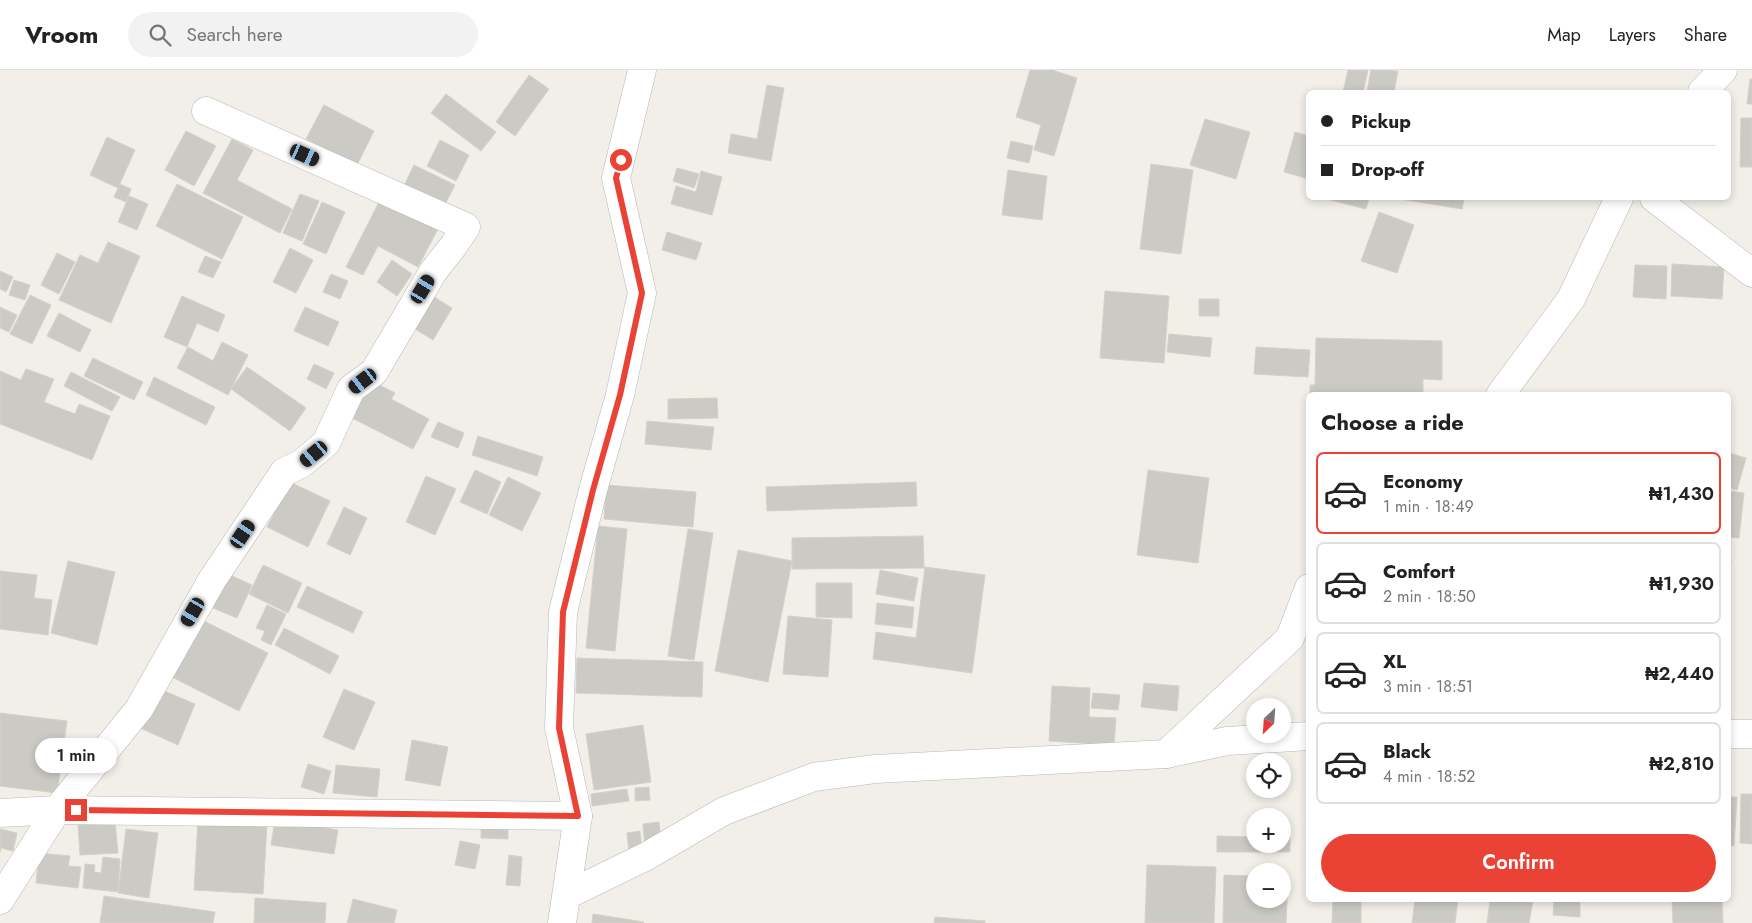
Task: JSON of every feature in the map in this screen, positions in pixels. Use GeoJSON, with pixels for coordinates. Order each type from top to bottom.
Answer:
{"type":"FeatureCollection","features":[{"type":"Feature","properties":{"kind":"street"},"geometry":{"type":"LineString","coordinates":[[562,923],[578,816],[559,728],[563,612],[593,490],[620,395],[642,293],[616,178],[642,70]]}},
{"type":"Feature","properties":{"kind":"street"},"geometry":{"type":"LineString","coordinates":[[1704,90],[1723,70]]}},
{"type":"Feature","properties":{"kind":"street"},"geometry":{"type":"LineString","coordinates":[[0,900],[57,810],[139,709],[212,580],[284,472],[301,464],[326,443],[351,389],[374,372],[433,272],[466,227],[206,111]]}},
{"type":"Feature","properties":{"kind":"street"},"geometry":{"type":"LineString","coordinates":[[1502,392],[1571,299],[1618,200]]}},
{"type":"Feature","properties":{"kind":"street"},"geometry":{"type":"LineString","coordinates":[[1657,200],[1752,273]]}},
{"type":"Feature","properties":{"kind":"street"},"geometry":{"type":"LineString","coordinates":[[1166,754],[1290,638],[1306,596]]}},
{"type":"Feature","properties":{"kind":"street"},"geometry":{"type":"LineString","coordinates":[[1731,734],[1752,734]]}},
{"type":"Feature","properties":{"kind":"street"},"geometry":{"type":"LineString","coordinates":[[567,895],[647,856],[724,811],[814,777],[875,769],[1166,754],[1227,742],[1306,736]]}},
{"type":"Feature","properties":{"kind":"street"},"geometry":{"type":"LineString","coordinates":[[0,813],[57,810],[578,816]]}},
{"type":"Feature","properties":{"kind":"building"},"geometry":{"type":"Polygon","coordinates":[[[1030,70],[1052,70],[1077,78],[1054,156],[1034,150],[1041,125],[1016,117],[1030,70]]]}},
{"type":"Feature","properties":{"kind":"building"},"geometry":{"type":"Polygon","coordinates":[[[1348,70],[1368,70],[1363,90],[1343,90],[1348,70]]]}},
{"type":"Feature","properties":{"kind":"building"},"geometry":{"type":"Polygon","coordinates":[[[1371,70],[1398,71],[1394,90],[1367,90],[1371,70]]]}},
{"type":"Feature","properties":{"kind":"building"},"geometry":{"type":"Polygon","coordinates":[[[529,75],[549,89],[515,136],[496,122],[529,75]]]}},
{"type":"Feature","properties":{"kind":"building"},"geometry":{"type":"Polygon","coordinates":[[[1750,79],[1752,79],[1752,104],[1747,104],[1750,79]]]}},
{"type":"Feature","properties":{"kind":"building"},"geometry":{"type":"Polygon","coordinates":[[[767,85],[784,88],[771,161],[728,153],[731,134],[757,139],[767,85]]]}},
{"type":"Feature","properties":{"kind":"building"},"geometry":{"type":"Polygon","coordinates":[[[446,94],[496,132],[481,151],[431,113],[446,94]]]}},
{"type":"Feature","properties":{"kind":"building"},"geometry":{"type":"Polygon","coordinates":[[[324,105],[374,131],[357,165],[306,139],[324,105]]]}},
{"type":"Feature","properties":{"kind":"building"},"geometry":{"type":"Polygon","coordinates":[[[1741,118],[1752,118],[1752,167],[1740,167],[1741,118]]]}},
{"type":"Feature","properties":{"kind":"building"},"geometry":{"type":"Polygon","coordinates":[[[1205,119],[1250,132],[1236,179],[1190,165],[1205,119]]]}},
{"type":"Feature","properties":{"kind":"building"},"geometry":{"type":"Polygon","coordinates":[[[186,131],[216,146],[194,186],[165,170],[186,131]]]}},
{"type":"Feature","properties":{"kind":"building"},"geometry":{"type":"Polygon","coordinates":[[[1295,132],[1306,135],[1306,178],[1284,172],[1295,132]]]}},
{"type":"Feature","properties":{"kind":"building"},"geometry":{"type":"Polygon","coordinates":[[[107,137],[135,150],[118,188],[90,175],[107,137]]]}},
{"type":"Feature","properties":{"kind":"building"},"geometry":{"type":"Polygon","coordinates":[[[232,139],[253,150],[237,180],[292,209],[280,233],[203,193],[232,139]]]}},
{"type":"Feature","properties":{"kind":"building"},"geometry":{"type":"Polygon","coordinates":[[[440,140],[469,155],[456,181],[427,166],[440,140]]]}},
{"type":"Feature","properties":{"kind":"building"},"geometry":{"type":"Polygon","coordinates":[[[1011,141],[1033,146],[1029,163],[1007,158],[1011,141]]]}},
{"type":"Feature","properties":{"kind":"building"},"geometry":{"type":"Polygon","coordinates":[[[1151,164],[1193,170],[1181,254],[1140,249],[1151,164]]]}},
{"type":"Feature","properties":{"kind":"building"},"geometry":{"type":"Polygon","coordinates":[[[414,165],[455,185],[441,212],[401,192],[414,165]]]}},
{"type":"Feature","properties":{"kind":"building"},"geometry":{"type":"Polygon","coordinates":[[[677,168],[699,174],[694,188],[673,181],[677,168]]]}},
{"type":"Feature","properties":{"kind":"building"},"geometry":{"type":"Polygon","coordinates":[[[1008,170],[1047,176],[1042,220],[1002,215],[1008,170]]]}},
{"type":"Feature","properties":{"kind":"building"},"geometry":{"type":"Polygon","coordinates":[[[701,171],[722,177],[712,215],[671,204],[676,186],[696,192],[701,171]]]}},
{"type":"Feature","properties":{"kind":"building"},"geometry":{"type":"Polygon","coordinates":[[[120,184],[131,189],[126,202],[114,197],[120,184]]]}},
{"type":"Feature","properties":{"kind":"building"},"geometry":{"type":"Polygon","coordinates":[[[177,184],[243,217],[222,259],[156,226],[177,184]]]}},
{"type":"Feature","properties":{"kind":"building"},"geometry":{"type":"Polygon","coordinates":[[[300,194],[319,201],[302,241],[283,233],[300,194]]]}},
{"type":"Feature","properties":{"kind":"building"},"geometry":{"type":"Polygon","coordinates":[[[129,196],[148,204],[137,230],[118,222],[129,196]]]}},
{"type":"Feature","properties":{"kind":"building"},"geometry":{"type":"Polygon","coordinates":[[[380,200],[438,229],[418,267],[378,246],[363,275],[346,267],[380,200]]]}},
{"type":"Feature","properties":{"kind":"building"},"geometry":{"type":"Polygon","coordinates":[[[1331,200],[1368,200],[1366,209],[1331,200]]]}},
{"type":"Feature","properties":{"kind":"building"},"geometry":{"type":"Polygon","coordinates":[[[1406,200],[1464,200],[1462,209],[1406,200]]]}},
{"type":"Feature","properties":{"kind":"building"},"geometry":{"type":"Polygon","coordinates":[[[322,202],[345,212],[326,254],[303,244],[322,202]]]}},
{"type":"Feature","properties":{"kind":"building"},"geometry":{"type":"Polygon","coordinates":[[[1379,212],[1414,225],[1397,273],[1361,261],[1379,212]]]}},
{"type":"Feature","properties":{"kind":"building"},"geometry":{"type":"Polygon","coordinates":[[[667,232],[702,243],[696,260],[662,250],[667,232]]]}},
{"type":"Feature","properties":{"kind":"building"},"geometry":{"type":"Polygon","coordinates":[[[108,242],[140,256],[111,323],[59,300],[80,255],[98,263],[108,242]]]}},
{"type":"Feature","properties":{"kind":"building"},"geometry":{"type":"Polygon","coordinates":[[[290,248],[313,260],[296,293],[273,282],[290,248]]]}},
{"type":"Feature","properties":{"kind":"building"},"geometry":{"type":"Polygon","coordinates":[[[57,253],[75,262],[59,294],[41,285],[57,253]]]}},
{"type":"Feature","properties":{"kind":"building"},"geometry":{"type":"Polygon","coordinates":[[[205,256],[221,262],[213,278],[198,272],[205,256]]]}},
{"type":"Feature","properties":{"kind":"building"},"geometry":{"type":"Polygon","coordinates":[[[392,260],[412,274],[397,296],[377,282],[392,260]]]}},
{"type":"Feature","properties":{"kind":"building"},"geometry":{"type":"Polygon","coordinates":[[[1672,264],[1724,267],[1722,299],[1671,296],[1672,264]]]}},
{"type":"Feature","properties":{"kind":"building"},"geometry":{"type":"Polygon","coordinates":[[[1635,265],[1667,266],[1666,299],[1633,297],[1635,265]]]}},
{"type":"Feature","properties":{"kind":"building"},"geometry":{"type":"Polygon","coordinates":[[[0,271],[13,277],[6,292],[0,289],[0,271]]]}},
{"type":"Feature","properties":{"kind":"building"},"geometry":{"type":"Polygon","coordinates":[[[331,274],[348,281],[340,299],[323,292],[331,274]]]}},
{"type":"Feature","properties":{"kind":"building"},"geometry":{"type":"Polygon","coordinates":[[[14,280],[30,285],[25,300],[9,295],[14,280]]]}},
{"type":"Feature","properties":{"kind":"building"},"geometry":{"type":"Polygon","coordinates":[[[1105,291],[1169,296],[1164,363],[1100,358],[1105,291]]]}},
{"type":"Feature","properties":{"kind":"building"},"geometry":{"type":"Polygon","coordinates":[[[426,292],[452,308],[433,340],[407,324],[426,292]]]}},
{"type":"Feature","properties":{"kind":"building"},"geometry":{"type":"Polygon","coordinates":[[[30,295],[51,305],[32,344],[10,334],[30,295]]]}},
{"type":"Feature","properties":{"kind":"building"},"geometry":{"type":"Polygon","coordinates":[[[182,296],[225,315],[218,332],[197,323],[187,347],[164,337],[182,296]]]}},
{"type":"Feature","properties":{"kind":"building"},"geometry":{"type":"Polygon","coordinates":[[[1199,299],[1219,299],[1219,316],[1199,316],[1199,299]]]}},
{"type":"Feature","properties":{"kind":"building"},"geometry":{"type":"Polygon","coordinates":[[[0,307],[17,315],[9,332],[0,328],[0,307]]]}},
{"type":"Feature","properties":{"kind":"building"},"geometry":{"type":"Polygon","coordinates":[[[305,307],[339,322],[328,346],[294,331],[305,307]]]}},
{"type":"Feature","properties":{"kind":"building"},"geometry":{"type":"Polygon","coordinates":[[[59,313],[91,330],[80,352],[47,336],[59,313]]]}},
{"type":"Feature","properties":{"kind":"building"},"geometry":{"type":"Polygon","coordinates":[[[1169,334],[1212,338],[1210,357],[1167,352],[1169,334]]]}},
{"type":"Feature","properties":{"kind":"building"},"geometry":{"type":"Polygon","coordinates":[[[1316,338],[1442,341],[1442,380],[1423,379],[1423,392],[1310,392],[1310,385],[1315,385],[1316,338]]]}},
{"type":"Feature","properties":{"kind":"building"},"geometry":{"type":"Polygon","coordinates":[[[222,342],[248,355],[228,395],[177,368],[188,347],[213,361],[222,342]]]}},
{"type":"Feature","properties":{"kind":"building"},"geometry":{"type":"Polygon","coordinates":[[[1256,347],[1310,350],[1308,377],[1254,374],[1256,347]]]}},
{"type":"Feature","properties":{"kind":"building"},"geometry":{"type":"Polygon","coordinates":[[[93,358],[143,382],[134,400],[84,376],[93,358]]]}},
{"type":"Feature","properties":{"kind":"building"},"geometry":{"type":"Polygon","coordinates":[[[314,364],[334,373],[326,389],[307,379],[314,364]]]}},
{"type":"Feature","properties":{"kind":"building"},"geometry":{"type":"Polygon","coordinates":[[[247,367],[306,408],[290,431],[231,389],[247,367]]]}},
{"type":"Feature","properties":{"kind":"building"},"geometry":{"type":"Polygon","coordinates":[[[26,369],[54,379],[44,402],[75,414],[79,404],[110,416],[92,460],[0,424],[0,371],[21,380],[26,369]]]}},
{"type":"Feature","properties":{"kind":"building"},"geometry":{"type":"Polygon","coordinates":[[[71,372],[120,397],[112,411],[64,386],[71,372]]]}},
{"type":"Feature","properties":{"kind":"building"},"geometry":{"type":"Polygon","coordinates":[[[154,377],[215,407],[206,425],[146,395],[154,377]]]}},
{"type":"Feature","properties":{"kind":"building"},"geometry":{"type":"Polygon","coordinates":[[[366,378],[395,393],[391,399],[429,419],[413,449],[348,416],[366,378]]]}},
{"type":"Feature","properties":{"kind":"building"},"geometry":{"type":"Polygon","coordinates":[[[717,398],[718,418],[668,419],[668,399],[717,398]]]}},
{"type":"Feature","properties":{"kind":"building"},"geometry":{"type":"Polygon","coordinates":[[[647,421],[714,427],[711,450],[645,444],[647,421]]]}},
{"type":"Feature","properties":{"kind":"building"},"geometry":{"type":"Polygon","coordinates":[[[438,422],[464,433],[458,448],[431,437],[438,422]]]}},
{"type":"Feature","properties":{"kind":"building"},"geometry":{"type":"Polygon","coordinates":[[[478,436],[543,457],[537,476],[472,455],[478,436]]]}},
{"type":"Feature","properties":{"kind":"building"},"geometry":{"type":"Polygon","coordinates":[[[1731,454],[1746,458],[1737,490],[1731,488],[1731,454]]]}},
{"type":"Feature","properties":{"kind":"building"},"geometry":{"type":"Polygon","coordinates":[[[475,470],[501,482],[487,514],[460,502],[475,470]]]}},
{"type":"Feature","properties":{"kind":"building"},"geometry":{"type":"Polygon","coordinates":[[[1148,470],[1209,478],[1198,563],[1137,555],[1148,470]]]}},
{"type":"Feature","properties":{"kind":"building"},"geometry":{"type":"Polygon","coordinates":[[[426,476],[456,489],[435,535],[406,522],[426,476]]]}},
{"type":"Feature","properties":{"kind":"building"},"geometry":{"type":"Polygon","coordinates":[[[508,477],[541,493],[522,531],[489,515],[508,477]]]}},
{"type":"Feature","properties":{"kind":"building"},"geometry":{"type":"Polygon","coordinates":[[[290,482],[330,501],[308,547],[267,527],[290,482]]]}},
{"type":"Feature","properties":{"kind":"building"},"geometry":{"type":"Polygon","coordinates":[[[916,482],[917,506],[767,511],[766,487],[916,482]]]}},
{"type":"Feature","properties":{"kind":"building"},"geometry":{"type":"Polygon","coordinates":[[[606,485],[696,492],[693,527],[604,519],[606,485]]]}},
{"type":"Feature","properties":{"kind":"building"},"geometry":{"type":"Polygon","coordinates":[[[1731,491],[1744,493],[1739,538],[1731,537],[1731,491]]]}},
{"type":"Feature","properties":{"kind":"building"},"geometry":{"type":"Polygon","coordinates":[[[344,507],[367,518],[350,555],[327,544],[344,507]]]}},
{"type":"Feature","properties":{"kind":"building"},"geometry":{"type":"Polygon","coordinates":[[[598,526],[627,529],[615,651],[586,648],[598,526]]]}},
{"type":"Feature","properties":{"kind":"building"},"geometry":{"type":"Polygon","coordinates":[[[688,529],[713,533],[694,660],[668,656],[688,529]]]}},
{"type":"Feature","properties":{"kind":"building"},"geometry":{"type":"Polygon","coordinates":[[[923,536],[924,568],[792,569],[792,538],[923,536]]]}},
{"type":"Feature","properties":{"kind":"building"},"geometry":{"type":"Polygon","coordinates":[[[738,550],[792,561],[768,682],[715,671],[738,550]]]}},
{"type":"Feature","properties":{"kind":"building"},"geometry":{"type":"Polygon","coordinates":[[[68,561],[115,572],[97,645],[51,633],[68,561]]]}},
{"type":"Feature","properties":{"kind":"building"},"geometry":{"type":"Polygon","coordinates":[[[263,565],[302,583],[288,613],[249,594],[263,565]]]}},
{"type":"Feature","properties":{"kind":"building"},"geometry":{"type":"Polygon","coordinates":[[[925,567],[985,575],[972,673],[873,659],[876,632],[916,638],[925,567]]]}},
{"type":"Feature","properties":{"kind":"building"},"geometry":{"type":"Polygon","coordinates":[[[880,570],[918,578],[914,601],[876,594],[880,570]]]}},
{"type":"Feature","properties":{"kind":"building"},"geometry":{"type":"Polygon","coordinates":[[[0,571],[37,575],[34,598],[52,600],[48,635],[0,629],[0,571]]]}},
{"type":"Feature","properties":{"kind":"building"},"geometry":{"type":"Polygon","coordinates":[[[228,574],[252,585],[237,618],[213,608],[228,574]]]}},
{"type":"Feature","properties":{"kind":"building"},"geometry":{"type":"Polygon","coordinates":[[[816,583],[852,583],[852,618],[816,617],[816,583]]]}},
{"type":"Feature","properties":{"kind":"building"},"geometry":{"type":"Polygon","coordinates":[[[307,586],[363,612],[353,633],[297,607],[307,586]]]}},
{"type":"Feature","properties":{"kind":"building"},"geometry":{"type":"Polygon","coordinates":[[[877,603],[914,607],[912,628],[875,624],[877,603]]]}},
{"type":"Feature","properties":{"kind":"building"},"geometry":{"type":"Polygon","coordinates":[[[267,605],[286,614],[271,645],[261,640],[265,631],[256,628],[267,605]]]}},
{"type":"Feature","properties":{"kind":"building"},"geometry":{"type":"Polygon","coordinates":[[[788,616],[832,620],[828,677],[783,674],[788,616]]]}},
{"type":"Feature","properties":{"kind":"building"},"geometry":{"type":"Polygon","coordinates":[[[198,618],[268,653],[239,711],[170,676],[198,618]]]}},
{"type":"Feature","properties":{"kind":"building"},"geometry":{"type":"Polygon","coordinates":[[[284,628],[339,656],[330,674],[275,645],[284,628]]]}},
{"type":"Feature","properties":{"kind":"building"},"geometry":{"type":"Polygon","coordinates":[[[577,658],[703,662],[702,697],[576,693],[577,658]]]}},
{"type":"Feature","properties":{"kind":"building"},"geometry":{"type":"Polygon","coordinates":[[[1144,683],[1179,686],[1177,711],[1141,707],[1144,683]]]}},
{"type":"Feature","properties":{"kind":"building"},"geometry":{"type":"Polygon","coordinates":[[[1052,686],[1090,688],[1089,717],[1116,718],[1114,745],[1049,741],[1052,686]]]}},
{"type":"Feature","properties":{"kind":"building"},"geometry":{"type":"Polygon","coordinates":[[[155,687],[195,704],[178,745],[138,727],[155,687]]]}},
{"type":"Feature","properties":{"kind":"building"},"geometry":{"type":"Polygon","coordinates":[[[344,689],[375,702],[354,750],[323,737],[344,689]]]}},
{"type":"Feature","properties":{"kind":"building"},"geometry":{"type":"Polygon","coordinates":[[[1093,693],[1120,695],[1118,710],[1091,708],[1093,693]]]}},
{"type":"Feature","properties":{"kind":"building"},"geometry":{"type":"Polygon","coordinates":[[[0,713],[67,721],[57,793],[0,786],[0,713]]]}},
{"type":"Feature","properties":{"kind":"building"},"geometry":{"type":"Polygon","coordinates":[[[643,725],[651,782],[594,790],[586,734],[643,725]]]}},
{"type":"Feature","properties":{"kind":"building"},"geometry":{"type":"Polygon","coordinates":[[[412,740],[448,747],[440,786],[405,780],[412,740]]]}},
{"type":"Feature","properties":{"kind":"building"},"geometry":{"type":"Polygon","coordinates":[[[308,764],[331,771],[324,794],[301,787],[308,764]]]}},
{"type":"Feature","properties":{"kind":"building"},"geometry":{"type":"Polygon","coordinates":[[[336,765],[380,769],[377,797],[333,793],[336,765]]]}},
{"type":"Feature","properties":{"kind":"building"},"geometry":{"type":"Polygon","coordinates":[[[649,787],[650,800],[635,801],[635,788],[649,787]]]}},
{"type":"Feature","properties":{"kind":"building"},"geometry":{"type":"Polygon","coordinates":[[[627,789],[629,801],[592,806],[591,794],[627,789]]]}},
{"type":"Feature","properties":{"kind":"building"},"geometry":{"type":"Polygon","coordinates":[[[1741,794],[1752,794],[1752,844],[1740,843],[1741,794]]]}},
{"type":"Feature","properties":{"kind":"building"},"geometry":{"type":"Polygon","coordinates":[[[1731,797],[1737,797],[1734,846],[1731,845],[1731,797]]]}},
{"type":"Feature","properties":{"kind":"building"},"geometry":{"type":"Polygon","coordinates":[[[198,820],[267,824],[263,894],[194,890],[198,820]]]}},
{"type":"Feature","properties":{"kind":"building"},"geometry":{"type":"Polygon","coordinates":[[[275,820],[338,830],[334,854],[271,845],[275,820]]]}},
{"type":"Feature","properties":{"kind":"building"},"geometry":{"type":"Polygon","coordinates":[[[481,820],[508,820],[508,839],[481,838],[481,820]]]}},
{"type":"Feature","properties":{"kind":"building"},"geometry":{"type":"Polygon","coordinates":[[[115,822],[118,853],[80,855],[78,825],[115,822]]]}},
{"type":"Feature","properties":{"kind":"building"},"geometry":{"type":"Polygon","coordinates":[[[659,822],[661,846],[645,848],[643,824],[659,822]]]}},
{"type":"Feature","properties":{"kind":"building"},"geometry":{"type":"Polygon","coordinates":[[[0,829],[17,833],[13,851],[1,848],[0,852],[0,829]]]}},
{"type":"Feature","properties":{"kind":"building"},"geometry":{"type":"Polygon","coordinates":[[[126,829],[158,833],[149,898],[118,893],[126,829]]]}},
{"type":"Feature","properties":{"kind":"building"},"geometry":{"type":"Polygon","coordinates":[[[640,831],[642,851],[629,853],[627,833],[640,831]]]}},
{"type":"Feature","properties":{"kind":"building"},"geometry":{"type":"Polygon","coordinates":[[[1217,836],[1246,837],[1246,852],[1217,852],[1217,836]]]}},
{"type":"Feature","properties":{"kind":"building"},"geometry":{"type":"Polygon","coordinates":[[[460,841],[480,845],[475,869],[455,865],[460,841]]]}},
{"type":"Feature","properties":{"kind":"building"},"geometry":{"type":"Polygon","coordinates":[[[39,853],[70,856],[68,866],[81,867],[78,888],[36,883],[39,853]]]}},
{"type":"Feature","properties":{"kind":"building"},"geometry":{"type":"Polygon","coordinates":[[[509,855],[522,857],[520,886],[506,885],[509,855]]]}},
{"type":"Feature","properties":{"kind":"building"},"geometry":{"type":"Polygon","coordinates":[[[103,857],[120,859],[118,892],[83,888],[85,864],[95,865],[94,872],[101,873],[103,857]]]}},
{"type":"Feature","properties":{"kind":"building"},"geometry":{"type":"Polygon","coordinates":[[[1147,865],[1216,867],[1214,923],[1145,923],[1147,865]]]}},
{"type":"Feature","properties":{"kind":"building"},"geometry":{"type":"Polygon","coordinates":[[[1224,875],[1246,876],[1246,908],[1287,908],[1286,923],[1223,923],[1224,875]]]}},
{"type":"Feature","properties":{"kind":"building"},"geometry":{"type":"Polygon","coordinates":[[[104,896],[215,912],[213,923],[100,923],[104,896]]]}},
{"type":"Feature","properties":{"kind":"building"},"geometry":{"type":"Polygon","coordinates":[[[255,898],[326,903],[325,923],[254,923],[255,898]]]}},
{"type":"Feature","properties":{"kind":"building"},"geometry":{"type":"Polygon","coordinates":[[[353,899],[397,910],[394,923],[347,923],[353,899]]]}},
{"type":"Feature","properties":{"kind":"building"},"geometry":{"type":"Polygon","coordinates":[[[1333,902],[1361,902],[1361,923],[1332,923],[1333,902]]]}},
{"type":"Feature","properties":{"kind":"building"},"geometry":{"type":"Polygon","coordinates":[[[1415,902],[1458,902],[1455,923],[1412,923],[1415,902]]]}},
{"type":"Feature","properties":{"kind":"building"},"geometry":{"type":"Polygon","coordinates":[[[1490,902],[1533,902],[1529,923],[1487,923],[1490,902]]]}},
{"type":"Feature","properties":{"kind":"building"},"geometry":{"type":"Polygon","coordinates":[[[1554,902],[1580,902],[1580,917],[1553,915],[1554,902]]]}},
{"type":"Feature","properties":{"kind":"building"},"geometry":{"type":"Polygon","coordinates":[[[1672,902],[1722,902],[1723,923],[1673,923],[1672,902]]]}},
{"type":"Feature","properties":{"kind":"building"},"geometry":{"type":"Polygon","coordinates":[[[593,914],[644,922],[592,923],[593,914]]]}},
{"type":"Feature","properties":{"kind":"building"},"geometry":{"type":"Polygon","coordinates":[[[935,917],[985,921],[985,923],[934,923],[935,917]]]}},
{"type":"Feature","properties":{"kind":"route"},"geometry":{"type":"LineString","coordinates":[[76,810],[578,816],[559,728],[563,612],[593,490],[620,395],[642,293],[616,178],[621,160]]}}]}
